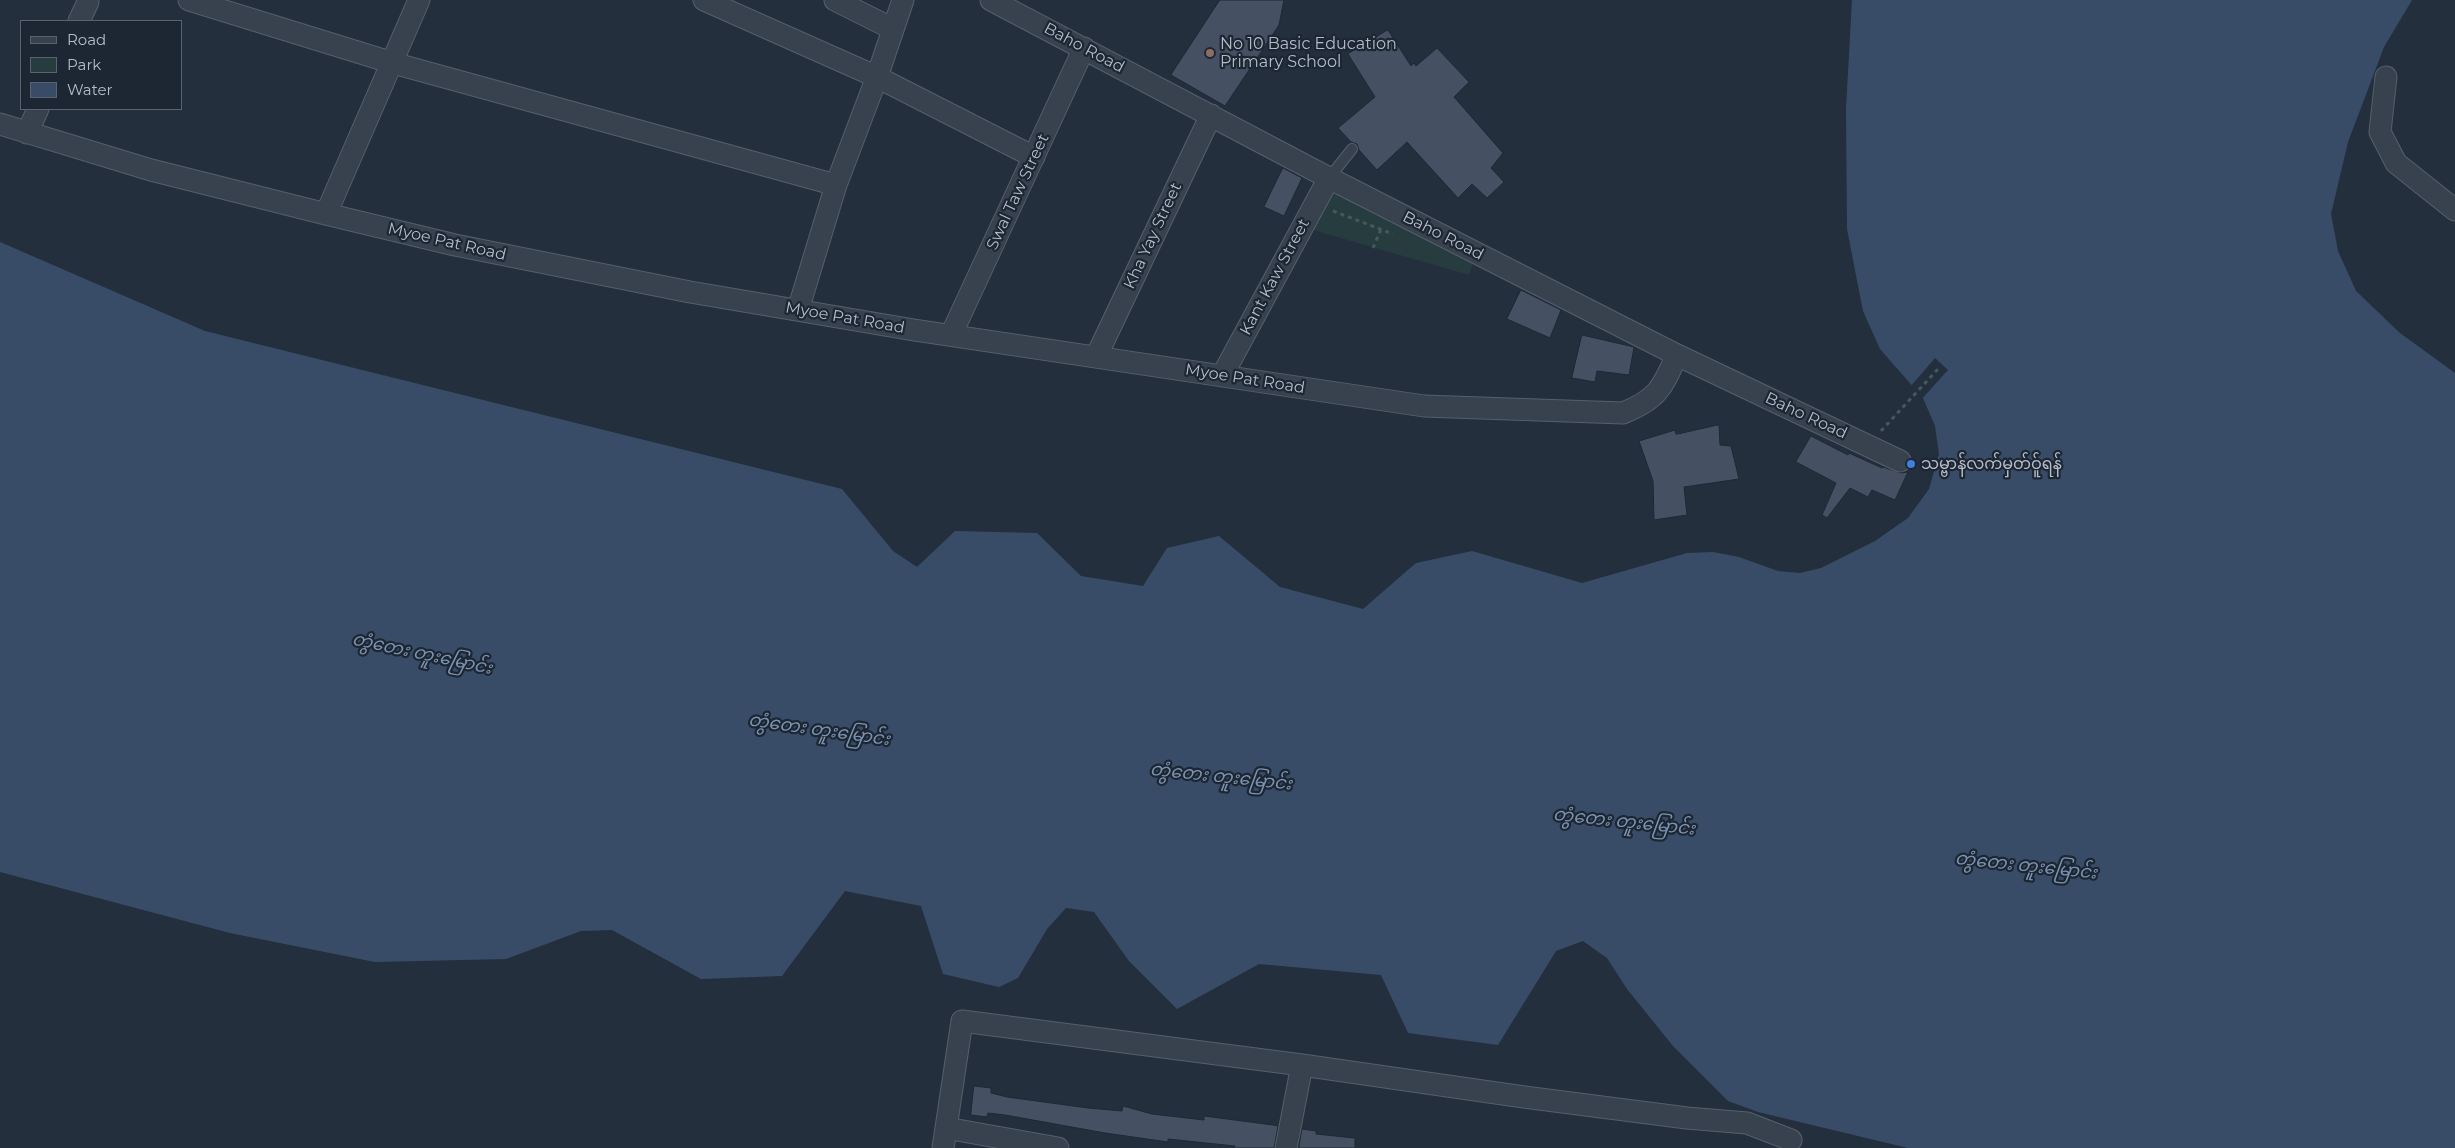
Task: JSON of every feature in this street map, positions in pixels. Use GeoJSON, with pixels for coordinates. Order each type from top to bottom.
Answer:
{"type":"FeatureCollection","features":[{"type":"Feature","properties":{"kind":"street"},"geometry":{"type":"LineString","coordinates":[[189,0],[394,63],[836,185]]}},
{"type":"Feature","properties":{"kind":"street"},"geometry":{"type":"LineString","coordinates":[[326,214],[394,63],[419,0]]}},
{"type":"Feature","properties":{"kind":"street"},"geometry":{"type":"LineString","coordinates":[[704,0],[877,77],[1034,157]]}},
{"type":"Feature","properties":{"kind":"street"},"geometry":{"type":"LineString","coordinates":[[835,0],[892,29]]}},
{"type":"Feature","properties":{"kind":"street"},"geometry":{"type":"LineString","coordinates":[[798,310],[836,185],[877,77],[903,0]]}},
{"type":"Feature","properties":{"kind":"street","name":"Baho Road"},"geometry":{"type":"LineString","coordinates":[[991,0],[1329,178],[1677,355],[1900,461]]}},
{"type":"Feature","properties":{"kind":"street","name":"Swal Taw Street"},"geometry":{"type":"LineString","coordinates":[[951,336],[1084,48]]}},
{"type":"Feature","properties":{"kind":"street"},"geometry":{"type":"LineString","coordinates":[[2386,77],[2380,132],[2396,163],[2455,210]]}},
{"type":"Feature","properties":{"kind":"street"},"geometry":{"type":"LineString","coordinates":[[27,133],[38,110]]}},
{"type":"Feature","properties":{"kind":"street","name":"Kha Yay Street"},"geometry":{"type":"LineString","coordinates":[[1096,356],[1211,115]]}},
{"type":"Feature","properties":{"kind":"street","name":"Myoe Pat Road"},"geometry":{"type":"LineString","coordinates":[[0,124],[151,170],[326,214],[455,245],[690,292],[951,336],[1424,406],[1623,413],[1643,405],[1659,391],[1677,355]]}},
{"type":"Feature","properties":{"kind":"street","name":"Kant Kaw Street"},"geometry":{"type":"LineString","coordinates":[[1222,376],[1329,178]]}},
{"type":"Feature","properties":{"kind":"street"},"geometry":{"type":"LineString","coordinates":[[1058,1148],[944,1138],[962,1021],[1302,1065],[1524,1097],[1687,1118],[1747,1123],[1791,1140]]}},
{"type":"Feature","properties":{"kind":"street"},"geometry":{"type":"LineString","coordinates":[[1286,1148],[1302,1065]]}},
{"type":"Feature","properties":{"kind":"lane"},"geometry":{"type":"LineString","coordinates":[[1329,178],[1352,148]]}},
{"type":"Feature","properties":{"kind":"path"},"geometry":{"type":"LineString","coordinates":[[1373,248],[1384,222]]}},
{"type":"Feature","properties":{"kind":"path"},"geometry":{"type":"LineString","coordinates":[[1883,429],[1938,369]]}},
{"type":"Feature","properties":{"kind":"green space"},"geometry":{"type":"Polygon","coordinates":[[[1335,186],[1476,256],[1469,275],[1313,230],[1335,186]]]}},
{"type":"Feature","properties":{"kind":"water","name":"တွံတေး တူးမြောင်း"},"geometry":{"type":"Polygon","coordinates":[[[1852,0],[2412,0],[2384,47],[2348,142],[2331,214],[2338,251],[2356,291],[2400,333],[2455,373],[2455,1148],[1908,1148],[1758,1112],[1728,1101],[1673,1046],[1627,989],[1607,958],[1583,941],[1556,951],[1498,1045],[1408,1033],[1381,975],[1259,964],[1177,1009],[1129,961],[1094,912],[1066,908],[1047,929],[1018,978],[999,987],[943,974],[921,906],[845,891],[782,976],[701,979],[612,930],[581,931],[506,959],[375,962],[230,933],[0,872],[0,242],[205,331],[842,489],[893,551],[917,567],[955,531],[1037,533],[1081,576],[1143,586],[1167,548],[1219,536],[1280,587],[1363,609],[1416,563],[1472,551],[1582,583],[1687,553],[1713,552],[1739,557],[1778,571],[1800,573],[1821,568],[1875,541],[1908,518],[1929,489],[1939,454],[1935,426],[1923,398],[1880,349],[1863,311],[1847,229],[1846,109],[1852,0]]]}},
{"type":"Feature","properties":{"kind":"pier"},"geometry":{"type":"Polygon","coordinates":[[[1935,358],[1948,370],[1921,400],[1910,387],[1935,358]]]}},
{"type":"Feature","properties":{"kind":"building","name":"No 10 Basic Education Primary School"},"geometry":{"type":"Polygon","coordinates":[[[1220,0],[1284,0],[1279,25],[1225,106],[1171,75],[1220,0]]]}},
{"type":"Feature","properties":{"kind":"building"},"geometry":{"type":"Polygon","coordinates":[[[1388,30],[1411,66],[1414,63],[1416,66],[1437,48],[1469,82],[1454,97],[1503,153],[1491,168],[1504,182],[1487,198],[1472,184],[1458,198],[1407,142],[1377,170],[1359,150],[1357,144],[1351,142],[1338,128],[1375,97],[1348,54],[1388,30]]]}},
{"type":"Feature","properties":{"kind":"building"},"geometry":{"type":"Polygon","coordinates":[[[1283,168],[1302,178],[1284,216],[1264,207],[1283,168]]]}},
{"type":"Feature","properties":{"kind":"building"},"geometry":{"type":"Polygon","coordinates":[[[1521,290],[1561,310],[1550,338],[1507,319],[1521,290]]]}},
{"type":"Feature","properties":{"kind":"building"},"geometry":{"type":"Polygon","coordinates":[[[1582,335],[1634,347],[1629,375],[1597,371],[1595,382],[1572,378],[1582,335]]]}},
{"type":"Feature","properties":{"kind":"building"},"geometry":{"type":"Polygon","coordinates":[[[1719,425],[1720,445],[1731,446],[1739,479],[1684,487],[1687,515],[1654,520],[1653,481],[1639,441],[1675,430],[1676,434],[1719,425]]]}},
{"type":"Feature","properties":{"kind":"building"},"geometry":{"type":"Polygon","coordinates":[[[1811,436],[1848,455],[1849,453],[1882,468],[1901,473],[1908,472],[1895,500],[1872,490],[1868,497],[1850,488],[1827,518],[1822,515],[1836,483],[1796,462],[1811,436]]]}},
{"type":"Feature","properties":{"kind":"building"},"geometry":{"type":"Polygon","coordinates":[[[974,1086],[991,1088],[991,1093],[1007,1097],[1088,1108],[1122,1111],[1123,1106],[1152,1114],[1204,1120],[1204,1116],[1278,1126],[1274,1148],[1234,1148],[1235,1146],[1168,1139],[1168,1142],[1005,1115],[988,1113],[987,1117],[971,1115],[974,1086]]]}},
{"type":"Feature","properties":{"kind":"building"},"geometry":{"type":"Polygon","coordinates":[[[1302,1129],[1316,1131],[1316,1134],[1355,1138],[1355,1148],[1299,1148],[1302,1129]]]}},
{"type":"Feature","properties":{"kind":"place","name":"No 10 Basic Education Primary School"},"geometry":{"type":"Point","coordinates":[1210,53]}},
{"type":"Feature","properties":{"kind":"place","name":"သမ္ဗာန်လက်မှတ်ဝ်ူရန်"},"geometry":{"type":"Point","coordinates":[1911,464]}}]}
